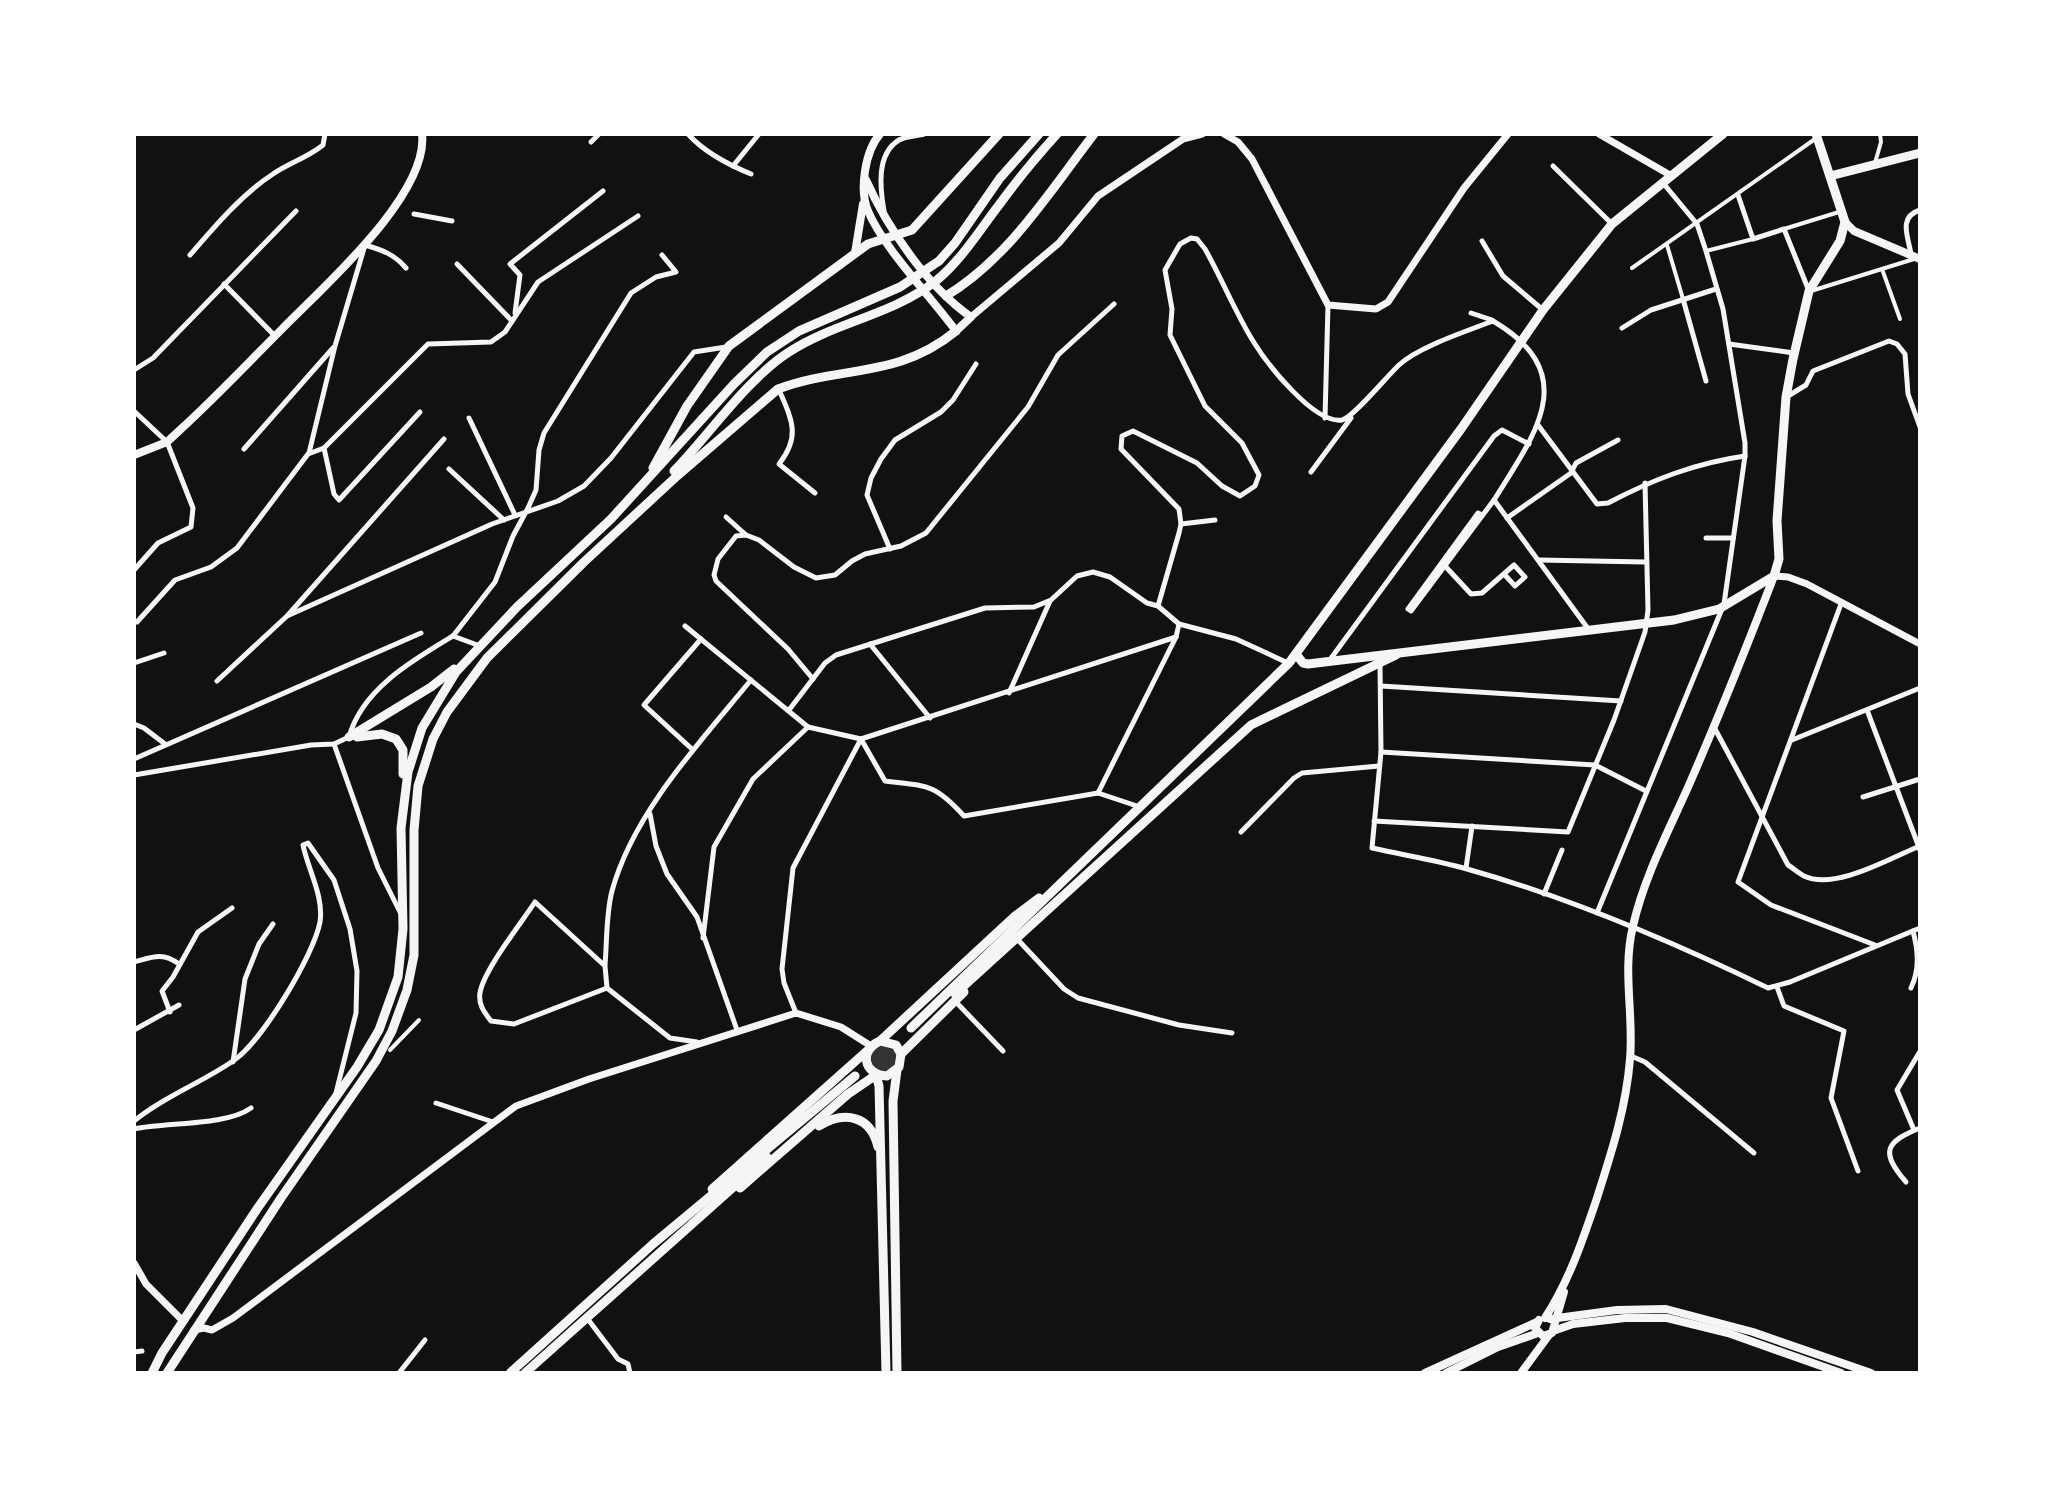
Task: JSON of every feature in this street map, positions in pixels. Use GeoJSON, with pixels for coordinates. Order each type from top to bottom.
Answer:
{"type":"FeatureCollection","features":[{"type":"Feature","properties":{"kind":"main road"},"geometry":{"type":"LineString","coordinates":[[134,455],[167,442],[365,245],[410,184],[424,143],[422,134]]}},
{"type":"Feature","properties":{"kind":"main road"},"geometry":{"type":"LineString","coordinates":[[855,253],[870,150],[880,134]]}},
{"type":"Feature","properties":{"kind":"main road"},"geometry":{"type":"LineString","coordinates":[[616,513],[654,466],[687,406],[729,346],[855,253],[884,237],[912,230],[999,134]]}},
{"type":"Feature","properties":{"kind":"main road"},"geometry":{"type":"LineString","coordinates":[[404,796],[414,750],[429,715],[456,672],[480,646],[616,513],[767,352],[799,331],[900,287],[939,261],[1000,178],[1039,134]]}},
{"type":"Feature","properties":{"kind":"main road"},"geometry":{"type":"LineString","coordinates":[[167,1373],[376,1061],[397,1020],[414,955],[416,799],[425,760],[439,725],[466,683],[487,658],[636,512],[775,363],[808,341],[903,302],[944,273],[965,252],[1019,178],[1057,134]]}},
{"type":"Feature","properties":{"kind":"main road"},"geometry":{"type":"LineString","coordinates":[[932,299],[965,283],[1023,229],[1094,134]]}},
{"type":"Feature","properties":{"kind":"main road"},"geometry":{"type":"LineString","coordinates":[[1402,651],[1251,725],[912,1030],[1289,663],[1461,429],[1520,341],[1612,224],[1723,134]]}},
{"type":"Feature","properties":{"kind":"main road"},"geometry":{"type":"LineString","coordinates":[[1817,136],[1845,222],[1854,231],[1916,258]]}},
{"type":"Feature","properties":{"kind":"main road"},"geometry":{"type":"LineString","coordinates":[[1830,176],[1920,153]]}},
{"type":"Feature","properties":{"kind":"main road"},"geometry":{"type":"LineString","coordinates":[[636,512],[778,389],[807,380],[901,363],[936,347],[971,317],[942,292],[895,234],[866,179]]}},
{"type":"Feature","properties":{"kind":"main road"},"geometry":{"type":"LineString","coordinates":[[864,199],[871,218],[884,237],[956,331]]}},
{"type":"Feature","properties":{"kind":"main road"},"geometry":{"type":"LineString","coordinates":[[1521,1373],[1549,1324],[1566,1283],[1614,1148],[1624,1108],[1631,1056],[1627,971],[1633,926],[1655,863],[1714,727],[1774,576],[1779,559],[1777,521],[1786,397],[1794,353],[1809,291],[1840,241],[1845,222]]}},
{"type":"Feature","properties":{"kind":"main road"},"geometry":{"type":"LineString","coordinates":[[896,254],[906,246]]}},
{"type":"Feature","properties":{"kind":"main road"},"geometry":{"type":"LineString","coordinates":[[942,292],[956,331]]}},
{"type":"Feature","properties":{"kind":"main road"},"geometry":{"type":"LineString","coordinates":[[1296,654],[1299,660],[1308,664],[1647,624],[1719,609],[1774,576]]}},
{"type":"Feature","properties":{"kind":"main road"},"geometry":{"type":"LineString","coordinates":[[349,737],[431,687],[480,646]]}},
{"type":"Feature","properties":{"kind":"main road"},"geometry":{"type":"LineString","coordinates":[[152,1373],[183,1321],[367,1052],[388,1008],[398,977],[403,917],[400,841],[404,796],[403,750],[396,739],[382,734],[349,737]]}},
{"type":"Feature","properties":{"kind":"main road"},"geometry":{"type":"LineString","coordinates":[[901,1054],[1055,908],[1071,887]]}},
{"type":"Feature","properties":{"kind":"main road"},"geometry":{"type":"LineString","coordinates":[[702,1209],[722,1179],[1015,916],[1038,898],[1049,894]]}},
{"type":"Feature","properties":{"kind":"main road"},"geometry":{"type":"LineString","coordinates":[[873,1046],[896,1045],[901,1054],[893,1101],[897,1373]]}},
{"type":"Feature","properties":{"kind":"main road"},"geometry":{"type":"LineString","coordinates":[[873,1046],[867,1064],[876,1075],[879,1086],[886,1373]]}},
{"type":"Feature","properties":{"kind":"main road"},"geometry":{"type":"LineString","coordinates":[[782,1154],[848,1094],[876,1075],[887,1076],[897,1070]]}},
{"type":"Feature","properties":{"kind":"main road"},"geometry":{"type":"LineString","coordinates":[[510,1373],[857,1077]]}},
{"type":"Feature","properties":{"kind":"main road"},"geometry":{"type":"LineString","coordinates":[[525,1373],[702,1209],[828,1121],[849,1116],[869,1127],[876,1139],[882,1167]]}},
{"type":"Feature","properties":{"kind":"main road"},"geometry":{"type":"LineString","coordinates":[[1529,1362],[1538,1334],[1535,1328],[1617,1310],[1666,1309],[1753,1332],[1871,1373]]}},
{"type":"Feature","properties":{"kind":"main road"},"geometry":{"type":"LineString","coordinates":[[1425,1373],[1549,1324],[1656,1317],[1706,1326],[1810,1366],[1841,1373]]}},
{"type":"Feature","properties":{"kind":"main road"},"geometry":{"type":"LineString","coordinates":[[1446,1373],[1498,1347],[1538,1334]]}},
{"type":"Feature","properties":{"kind":"street"},"geometry":{"type":"LineString","coordinates":[[190,255],[273,174],[306,158],[323,145],[325,134]]}},
{"type":"Feature","properties":{"kind":"street"},"geometry":{"type":"LineString","coordinates":[[591,142],[599,134]]}},
{"type":"Feature","properties":{"kind":"street"},"geometry":{"type":"LineString","coordinates":[[688,134],[695,142],[751,174]]}},
{"type":"Feature","properties":{"kind":"street"},"geometry":{"type":"LineString","coordinates":[[733,166],[759,134]]}},
{"type":"Feature","properties":{"kind":"street"},"geometry":{"type":"LineString","coordinates":[[887,221],[881,179],[883,160],[900,139],[924,134]]}},
{"type":"Feature","properties":{"kind":"street"},"geometry":{"type":"LineString","coordinates":[[971,317],[1059,243],[1098,196],[1183,139],[1202,134]]}},
{"type":"Feature","properties":{"kind":"street"},"geometry":{"type":"LineString","coordinates":[[1224,134],[1238,142],[1252,159],[1328,305],[1325,418]]}},
{"type":"Feature","properties":{"kind":"street"},"geometry":{"type":"LineString","coordinates":[[1328,305],[1376,309],[1388,302],[1464,188],[1508,134]]}},
{"type":"Feature","properties":{"kind":"street"},"geometry":{"type":"LineString","coordinates":[[1597,913],[1724,604],[1745,456],[1729,344],[1717,289],[1697,224],[1666,178],[1599,134]]}},
{"type":"Feature","properties":{"kind":"street"},"geometry":{"type":"LineString","coordinates":[[1874,165],[1881,142],[1880,134]]}},
{"type":"Feature","properties":{"kind":"street"},"geometry":{"type":"LineString","coordinates":[[1632,268],[1817,136]]}},
{"type":"Feature","properties":{"kind":"street"},"geometry":{"type":"LineString","coordinates":[[1553,166],[1612,224]]}},
{"type":"Feature","properties":{"kind":"street"},"geometry":{"type":"LineString","coordinates":[[513,319],[520,275],[510,264],[603,191]]}},
{"type":"Feature","properties":{"kind":"street"},"geometry":{"type":"LineString","coordinates":[[1738,195],[1753,239]]}},
{"type":"Feature","properties":{"kind":"street"},"geometry":{"type":"LineString","coordinates":[[1784,229],[1809,291],[1916,258],[1906,220],[1920,210]]}},
{"type":"Feature","properties":{"kind":"street"},"geometry":{"type":"LineString","coordinates":[[134,370],[153,358],[296,211]]}},
{"type":"Feature","properties":{"kind":"street"},"geometry":{"type":"LineString","coordinates":[[1706,251],[1842,211]]}},
{"type":"Feature","properties":{"kind":"street"},"geometry":{"type":"LineString","coordinates":[[414,214],[452,221]]}},
{"type":"Feature","properties":{"kind":"street"},"geometry":{"type":"LineString","coordinates":[[308,454],[324,448],[428,344],[491,342],[505,332],[538,282],[638,216]]}},
{"type":"Feature","properties":{"kind":"street"},"geometry":{"type":"LineString","coordinates":[[1158,606],[1181,524],[1179,509],[1121,449],[1119,442],[1126,432],[1133,431],[1197,463],[1222,486],[1240,496],[1255,486],[1259,475],[1242,443],[1205,406],[1170,335],[1172,309],[1165,270],[1183,240],[1197,239],[1205,249],[1253,341],[1302,399],[1325,418],[1343,420],[1353,415]]}},
{"type":"Feature","properties":{"kind":"street"},"geometry":{"type":"LineString","coordinates":[[1482,241],[1503,276],[1543,310]]}},
{"type":"Feature","properties":{"kind":"street"},"geometry":{"type":"LineString","coordinates":[[137,622],[175,580],[211,567],[237,548],[308,454],[365,245],[396,257],[406,268]]}},
{"type":"Feature","properties":{"kind":"street"},"geometry":{"type":"LineString","coordinates":[[1667,245],[1706,381]]}},
{"type":"Feature","properties":{"kind":"street"},"geometry":{"type":"LineString","coordinates":[[134,775],[311,745],[334,744],[349,737],[357,715],[374,693],[396,674],[453,636],[495,582],[536,490],[539,450],[544,433],[631,293],[656,277],[676,272],[662,255]]}},
{"type":"Feature","properties":{"kind":"street"},"geometry":{"type":"LineString","coordinates":[[457,264],[513,319]]}},
{"type":"Feature","properties":{"kind":"street"},"geometry":{"type":"LineString","coordinates":[[1882,269],[1900,319]]}},
{"type":"Feature","properties":{"kind":"street"},"geometry":{"type":"LineString","coordinates":[[224,284],[275,336]]}},
{"type":"Feature","properties":{"kind":"street"},"geometry":{"type":"LineString","coordinates":[[1622,328],[1651,310],[1717,289]]}},
{"type":"Feature","properties":{"kind":"street"},"geometry":{"type":"LineString","coordinates":[[726,517],[746,535],[759,540],[814,578],[835,575],[865,554],[890,549],[926,533],[1028,407],[1058,355],[1114,304]]}},
{"type":"Feature","properties":{"kind":"street"},"geometry":{"type":"LineString","coordinates":[[1471,313],[1493,321],[1520,341],[1532,355],[1545,387],[1545,400],[1529,444],[1494,500],[1411,611],[1408,609],[1478,513],[1482,515]]}},
{"type":"Feature","properties":{"kind":"street"},"geometry":{"type":"LineString","coordinates":[[1311,472],[1372,391],[1402,362],[1493,321]]}},
{"type":"Feature","properties":{"kind":"street"},"geometry":{"type":"LineString","coordinates":[[1786,397],[1806,385],[1813,371],[1889,341],[1901,346],[1905,354],[1908,394],[1918,413],[1920,427]]}},
{"type":"Feature","properties":{"kind":"street"},"geometry":{"type":"LineString","coordinates":[[1729,344],[1794,353]]}},
{"type":"Feature","properties":{"kind":"street"},"geometry":{"type":"LineString","coordinates":[[244,449],[335,346]]}},
{"type":"Feature","properties":{"kind":"street"},"geometry":{"type":"LineString","coordinates":[[287,616],[515,515],[558,501],[584,486],[611,458],[694,352],[729,346]]}},
{"type":"Feature","properties":{"kind":"street"},"geometry":{"type":"LineString","coordinates":[[890,549],[870,508],[867,495],[871,478],[895,440],[941,412],[953,400],[976,364]]}},
{"type":"Feature","properties":{"kind":"street"},"geometry":{"type":"LineString","coordinates":[[778,389],[791,418],[793,433],[791,447],[779,464],[815,493]]}},
{"type":"Feature","properties":{"kind":"street"},"geometry":{"type":"LineString","coordinates":[[134,411],[167,442],[193,508],[191,527],[158,543],[134,570]]}},
{"type":"Feature","properties":{"kind":"street"},"geometry":{"type":"LineString","coordinates":[[324,448],[334,494],[339,500],[420,412]]}},
{"type":"Feature","properties":{"kind":"street"},"geometry":{"type":"LineString","coordinates":[[469,418],[515,515]]}},
{"type":"Feature","properties":{"kind":"street"},"geometry":{"type":"LineString","coordinates":[[1538,425],[1597,504],[1608,503],[1645,483],[1713,460],[1745,456]]}},
{"type":"Feature","properties":{"kind":"street"},"geometry":{"type":"LineString","coordinates":[[1328,662],[1494,436],[1502,430],[1529,444]]}},
{"type":"Feature","properties":{"kind":"street"},"geometry":{"type":"LineString","coordinates":[[217,681],[287,616],[444,439]]}},
{"type":"Feature","properties":{"kind":"street"},"geometry":{"type":"LineString","coordinates":[[1507,518],[1571,473],[1576,463],[1618,440]]}},
{"type":"Feature","properties":{"kind":"street"},"geometry":{"type":"LineString","coordinates":[[449,469],[504,520]]}},
{"type":"Feature","properties":{"kind":"street"},"geometry":{"type":"LineString","coordinates":[[1374,821],[1568,832],[1621,701],[1647,624],[1645,483]]}},
{"type":"Feature","properties":{"kind":"street"},"geometry":{"type":"LineString","coordinates":[[1494,500],[1590,631]]}},
{"type":"Feature","properties":{"kind":"street"},"geometry":{"type":"LineString","coordinates":[[1181,524],[1215,520]]}},
{"type":"Feature","properties":{"kind":"street"},"geometry":{"type":"LineString","coordinates":[[746,535],[736,536],[721,554],[714,575],[716,581],[788,649],[813,679]]}},
{"type":"Feature","properties":{"kind":"street"},"geometry":{"type":"LineString","coordinates":[[1706,538],[1733,538]]}},
{"type":"Feature","properties":{"kind":"street"},"geometry":{"type":"LineString","coordinates":[[1538,560],[1645,562]]}},
{"type":"Feature","properties":{"kind":"street"},"geometry":{"type":"LineString","coordinates":[[1445,566],[1471,594],[1482,593],[1504,574]]}},
{"type":"Feature","properties":{"kind":"street"},"geometry":{"type":"LineString","coordinates":[[789,710],[825,663],[836,655],[985,608],[1034,607],[1051,600],[1077,576],[1093,572],[1110,577],[1147,603],[1158,606],[1179,624],[1236,639],[1289,663]]}},
{"type":"Feature","properties":{"kind":"street"},"geometry":{"type":"LineString","coordinates":[[1774,576],[1807,584],[1920,644]]}},
{"type":"Feature","properties":{"kind":"street"},"geometry":{"type":"LineString","coordinates":[[1009,693],[1051,600]]}},
{"type":"Feature","properties":{"kind":"street"},"geometry":{"type":"LineString","coordinates":[[1841,604],[1738,882],[1771,905],[1876,946]]}},
{"type":"Feature","properties":{"kind":"street"},"geometry":{"type":"LineString","coordinates":[[1098,793],[1176,637],[1179,624]]}},
{"type":"Feature","properties":{"kind":"street"},"geometry":{"type":"LineString","coordinates":[[685,626],[808,727],[861,739],[1176,637]]}},
{"type":"Feature","properties":{"kind":"street"},"geometry":{"type":"LineString","coordinates":[[134,759],[421,633]]}},
{"type":"Feature","properties":{"kind":"street"},"geometry":{"type":"LineString","coordinates":[[453,636],[480,646]]}},
{"type":"Feature","properties":{"kind":"street"},"geometry":{"type":"LineString","coordinates":[[693,750],[644,705],[701,639]]}},
{"type":"Feature","properties":{"kind":"street"},"geometry":{"type":"LineString","coordinates":[[870,644],[930,718]]}},
{"type":"Feature","properties":{"kind":"street"},"geometry":{"type":"LineString","coordinates":[[134,663],[164,653]]}},
{"type":"Feature","properties":{"kind":"street"},"geometry":{"type":"LineString","coordinates":[[1380,664],[1381,752],[1372,848],[1466,868],[1544,894],[1633,926],[1768,988],[1917,930],[1918,965],[1911,988]]}},
{"type":"Feature","properties":{"kind":"street"},"geometry":{"type":"LineString","coordinates":[[718,1037],[693,1043],[670,1038],[607,988],[605,966],[611,895],[621,863],[650,812],[693,750],[751,680]]}},
{"type":"Feature","properties":{"kind":"street"},"geometry":{"type":"LineString","coordinates":[[1381,686],[1621,701]]}},
{"type":"Feature","properties":{"kind":"street"},"geometry":{"type":"LineString","coordinates":[[1791,740],[1920,688]]}},
{"type":"Feature","properties":{"kind":"street"},"geometry":{"type":"LineString","coordinates":[[1714,727],[1788,865],[1805,877],[1823,880],[1850,875],[1919,847],[1867,710]]}},
{"type":"Feature","properties":{"kind":"street"},"geometry":{"type":"LineString","coordinates":[[134,724],[165,744]]}},
{"type":"Feature","properties":{"kind":"street"},"geometry":{"type":"LineString","coordinates":[[703,938],[714,847],[753,779],[808,727]]}},
{"type":"Feature","properties":{"kind":"street"},"geometry":{"type":"LineString","coordinates":[[861,739],[885,781],[931,787],[951,801],[964,816],[1098,793],[1140,807]]}},
{"type":"Feature","properties":{"kind":"street"},"geometry":{"type":"LineString","coordinates":[[796,1013],[782,969],[793,868],[861,739]]}},
{"type":"Feature","properties":{"kind":"street"},"geometry":{"type":"LineString","coordinates":[[334,744],[378,868],[403,917]]}},
{"type":"Feature","properties":{"kind":"street"},"geometry":{"type":"LineString","coordinates":[[1381,752],[1595,765],[1646,791]]}},
{"type":"Feature","properties":{"kind":"street"},"geometry":{"type":"LineString","coordinates":[[1241,832],[1302,773],[1379,766]]}},
{"type":"Feature","properties":{"kind":"street"},"geometry":{"type":"LineString","coordinates":[[1863,797],[1920,779]]}},
{"type":"Feature","properties":{"kind":"street"},"geometry":{"type":"LineString","coordinates":[[650,812],[656,846],[667,874],[697,917],[737,1030]]}},
{"type":"Feature","properties":{"kind":"street"},"geometry":{"type":"LineString","coordinates":[[1466,868],[1472,826]]}},
{"type":"Feature","properties":{"kind":"street"},"geometry":{"type":"LineString","coordinates":[[134,1121],[154,1104],[233,1062],[249,1049],[271,1019],[289,990],[320,921],[319,905],[303,845],[308,843],[334,880],[350,929],[357,971],[356,1013],[336,1098]]}},
{"type":"Feature","properties":{"kind":"street"},"geometry":{"type":"LineString","coordinates":[[1544,894],[1562,850]]}},
{"type":"Feature","properties":{"kind":"street"},"geometry":{"type":"LineString","coordinates":[[605,966],[535,902],[491,970],[480,993],[481,1007],[491,1021],[514,1024],[607,988]]}},
{"type":"Feature","properties":{"kind":"street"},"geometry":{"type":"LineString","coordinates":[[170,1012],[162,991],[198,932],[232,908]]}},
{"type":"Feature","properties":{"kind":"street"},"geometry":{"type":"LineString","coordinates":[[233,1062],[245,979],[259,944],[273,924]]}},
{"type":"Feature","properties":{"kind":"street"},"geometry":{"type":"LineString","coordinates":[[1019,941],[1064,989],[1078,998],[1179,1025],[1232,1033]]}},
{"type":"Feature","properties":{"kind":"street"},"geometry":{"type":"LineString","coordinates":[[134,962],[156,956],[168,957],[179,964]]}},
{"type":"Feature","properties":{"kind":"street"},"geometry":{"type":"LineString","coordinates":[[1777,986],[1784,1006],[1844,1031],[1831,1098],[1858,1171]]}},
{"type":"Feature","properties":{"kind":"street"},"geometry":{"type":"LineString","coordinates":[[955,1001],[1003,1051]]}},
{"type":"Feature","properties":{"kind":"street"},"geometry":{"type":"LineString","coordinates":[[134,1030],[179,1005]]}},
{"type":"Feature","properties":{"kind":"street"},"geometry":{"type":"LineString","coordinates":[[193,1330],[212,1330],[233,1318],[516,1106],[574,1084],[796,1013],[841,1027],[873,1046]]}},
{"type":"Feature","properties":{"kind":"street"},"geometry":{"type":"LineString","coordinates":[[390,1050],[419,1020]]}},
{"type":"Feature","properties":{"kind":"street"},"geometry":{"type":"LineString","coordinates":[[1906,1182],[1891,1162],[1890,1146],[1894,1139],[1917,1129],[1897,1090],[1919,1053]]}},
{"type":"Feature","properties":{"kind":"street"},"geometry":{"type":"LineString","coordinates":[[1631,1056],[1645,1062],[1754,1153]]}},
{"type":"Feature","properties":{"kind":"street"},"geometry":{"type":"LineString","coordinates":[[436,1103],[493,1122]]}},
{"type":"Feature","properties":{"kind":"street"},"geometry":{"type":"LineString","coordinates":[[134,1129],[238,1118],[251,1108]]}},
{"type":"Feature","properties":{"kind":"street"},"geometry":{"type":"LineString","coordinates":[[134,1263],[146,1284],[183,1321]]}},
{"type":"Feature","properties":{"kind":"street"},"geometry":{"type":"LineString","coordinates":[[587,1318],[618,1359],[628,1364],[630,1373]]}},
{"type":"Feature","properties":{"kind":"street"},"geometry":{"type":"LineString","coordinates":[[399,1373],[425,1340]]}},
{"type":"Feature","properties":{"kind":"street"},"geometry":{"type":"LineString","coordinates":[[134,1352],[142,1351]]}},
{"type":"Feature","properties":{"kind":"shaded area"},"geometry":{"type":"Polygon","coordinates":[[[884,1045],[893,1049],[897,1058],[893,1067],[884,1071],[875,1067],[871,1058],[875,1049],[884,1045]]]}}]}
